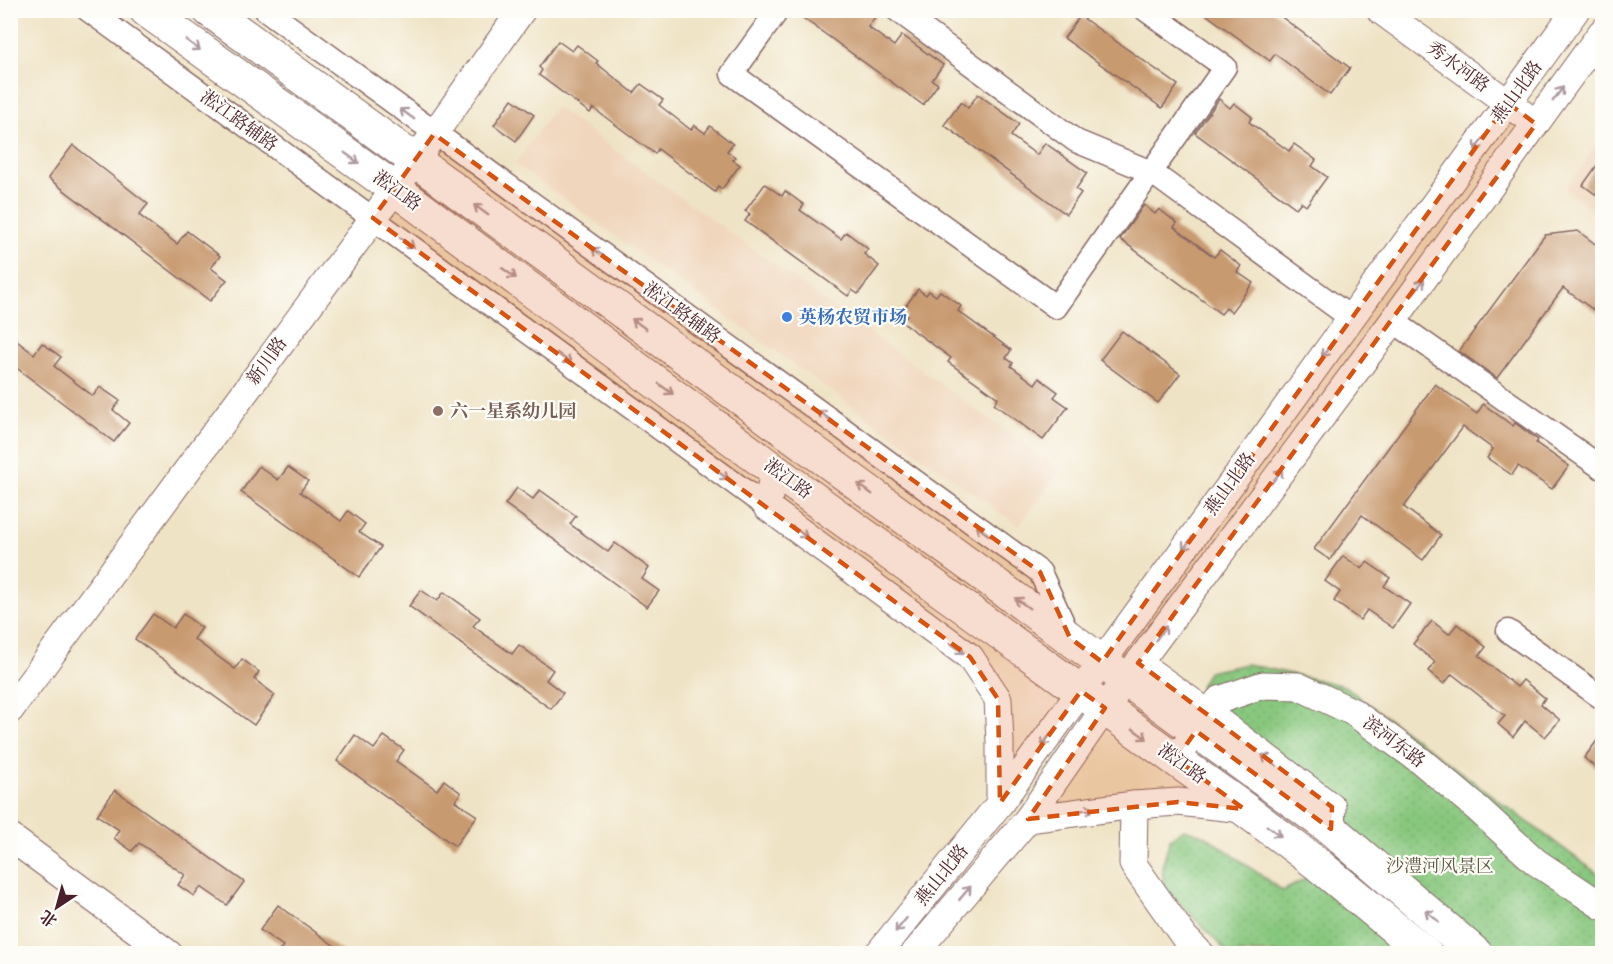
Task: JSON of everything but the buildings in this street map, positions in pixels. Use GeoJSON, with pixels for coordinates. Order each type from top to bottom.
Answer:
{"type":"FeatureCollection","features":[{"type":"Feature","properties":{"kind":"main road","name":"淞江路"},"geometry":{"type":"LineString","coordinates":[[146,10],[395,189],[774,470],[1244,809],[1316,863],[1426,954]]}},
{"type":"Feature","properties":{"kind":"main road","name":"淞江路"},"geometry":{"type":"LineString","coordinates":[[209,10],[1070,638],[1122,668],[1203,722],[1476,954]]}},
{"type":"Feature","properties":{"kind":"street","name":"淞江路辅路"},"geometry":{"type":"LineString","coordinates":[[88,10],[767,507]]}},
{"type":"Feature","properties":{"kind":"street","name":"淞江路辅路"},"geometry":{"type":"LineString","coordinates":[[266,10],[1040,572],[1070,638]]}},
{"type":"Feature","properties":{"kind":"street","name":"新川路"},"geometry":{"type":"LineString","coordinates":[[10,710],[395,189],[522,10]]}},
{"type":"Feature","properties":{"kind":"street"},"geometry":{"type":"LineString","coordinates":[[778,10],[732,74],[1056,307],[1225,67],[1146,10]]}},
{"type":"Feature","properties":{"kind":"street"},"geometry":{"type":"LineString","coordinates":[[897,10],[1076,141],[1151,172],[1351,318]]}},
{"type":"Feature","properties":{"kind":"street","name":"秀水河路"},"geometry":{"type":"LineString","coordinates":[[1380,10],[1536,124]]}},
{"type":"Feature","properties":{"kind":"street","name":"燕山北路"},"geometry":{"type":"LineString","coordinates":[[1122,668],[1351,318],[1576,10]]}},
{"type":"Feature","properties":{"kind":"street","name":"燕山北路"},"geometry":{"type":"LineString","coordinates":[[878,954],[1000,803],[1122,668],[1393,321],[1602,32]]}},
{"type":"Feature","properties":{"kind":"street"},"geometry":{"type":"LineString","coordinates":[[1393,321],[1602,468]]}},
{"type":"Feature","properties":{"kind":"street"},"geometry":{"type":"LineString","coordinates":[[774,470],[767,507],[970,657],[998,699],[1000,803]]}},
{"type":"Feature","properties":{"kind":"street"},"geometry":{"type":"LineString","coordinates":[[1508,631],[1602,698]]}},
{"type":"Feature","properties":{"kind":"street","name":"滨河东路"},"geometry":{"type":"LineString","coordinates":[[1176,759],[1219,700],[1263,685],[1298,686],[1353,712],[1429,768],[1536,862],[1602,906]]}},
{"type":"Feature","properties":{"kind":"street","name":"燕山北路"},"geometry":{"type":"LineString","coordinates":[[914,954],[1028,819],[1093,700]]}},
{"type":"Feature","properties":{"kind":"street"},"geometry":{"type":"LineString","coordinates":[[1028,819],[1134,805],[1178,802],[1244,809]]}},
{"type":"Feature","properties":{"kind":"street"},"geometry":{"type":"LineString","coordinates":[[1134,805],[1133,864],[1185,938],[1201,954]]}},
{"type":"Feature","properties":{"kind":"street"},"geometry":{"type":"LineString","coordinates":[[10,837],[169,954]]}},
{"type":"Feature","properties":{"kind":"highlighted area"},"geometry":{"type":"Polygon","coordinates":[[[1508,103],[1536,124],[1138,663],[1332,807],[1331,829],[1196,731],[1176,759],[1244,809],[1178,802],[1028,819],[1105,708],[1081,691],[1000,803],[998,699],[970,657],[373,218],[434,134],[1040,572],[1070,638],[1102,662],[1508,103]]]}},
{"type":"Feature","properties":{"kind":"shaded area","name":"英杨农贸市场"},"geometry":{"type":"Polygon","coordinates":[[[555,107],[1060,470],[1019,526],[515,164],[555,107]]]}},
{"type":"Feature","properties":{"kind":"shaded area"},"geometry":{"type":"Polygon","coordinates":[[[1602,137],[1602,216],[1565,190],[1602,137]]]}},
{"type":"Feature","properties":{"kind":"green space","name":"沙澧河风景区"},"geometry":{"type":"Polygon","coordinates":[[[1247,664],[1344,686],[1602,877],[1602,953],[1228,953],[1164,887],[1162,867],[1170,839],[1184,829],[1206,836],[1283,891],[1315,874],[1357,833],[1222,737],[1200,686],[1208,672],[1247,664]]]}},
{"type":"Feature","properties":{"kind":"place","name":"英杨农贸市场"},"geometry":{"type":"Point","coordinates":[787,317]}},
{"type":"Feature","properties":{"kind":"place","name":"六一星系幼儿园"},"geometry":{"type":"Point","coordinates":[438,411]}}]}
